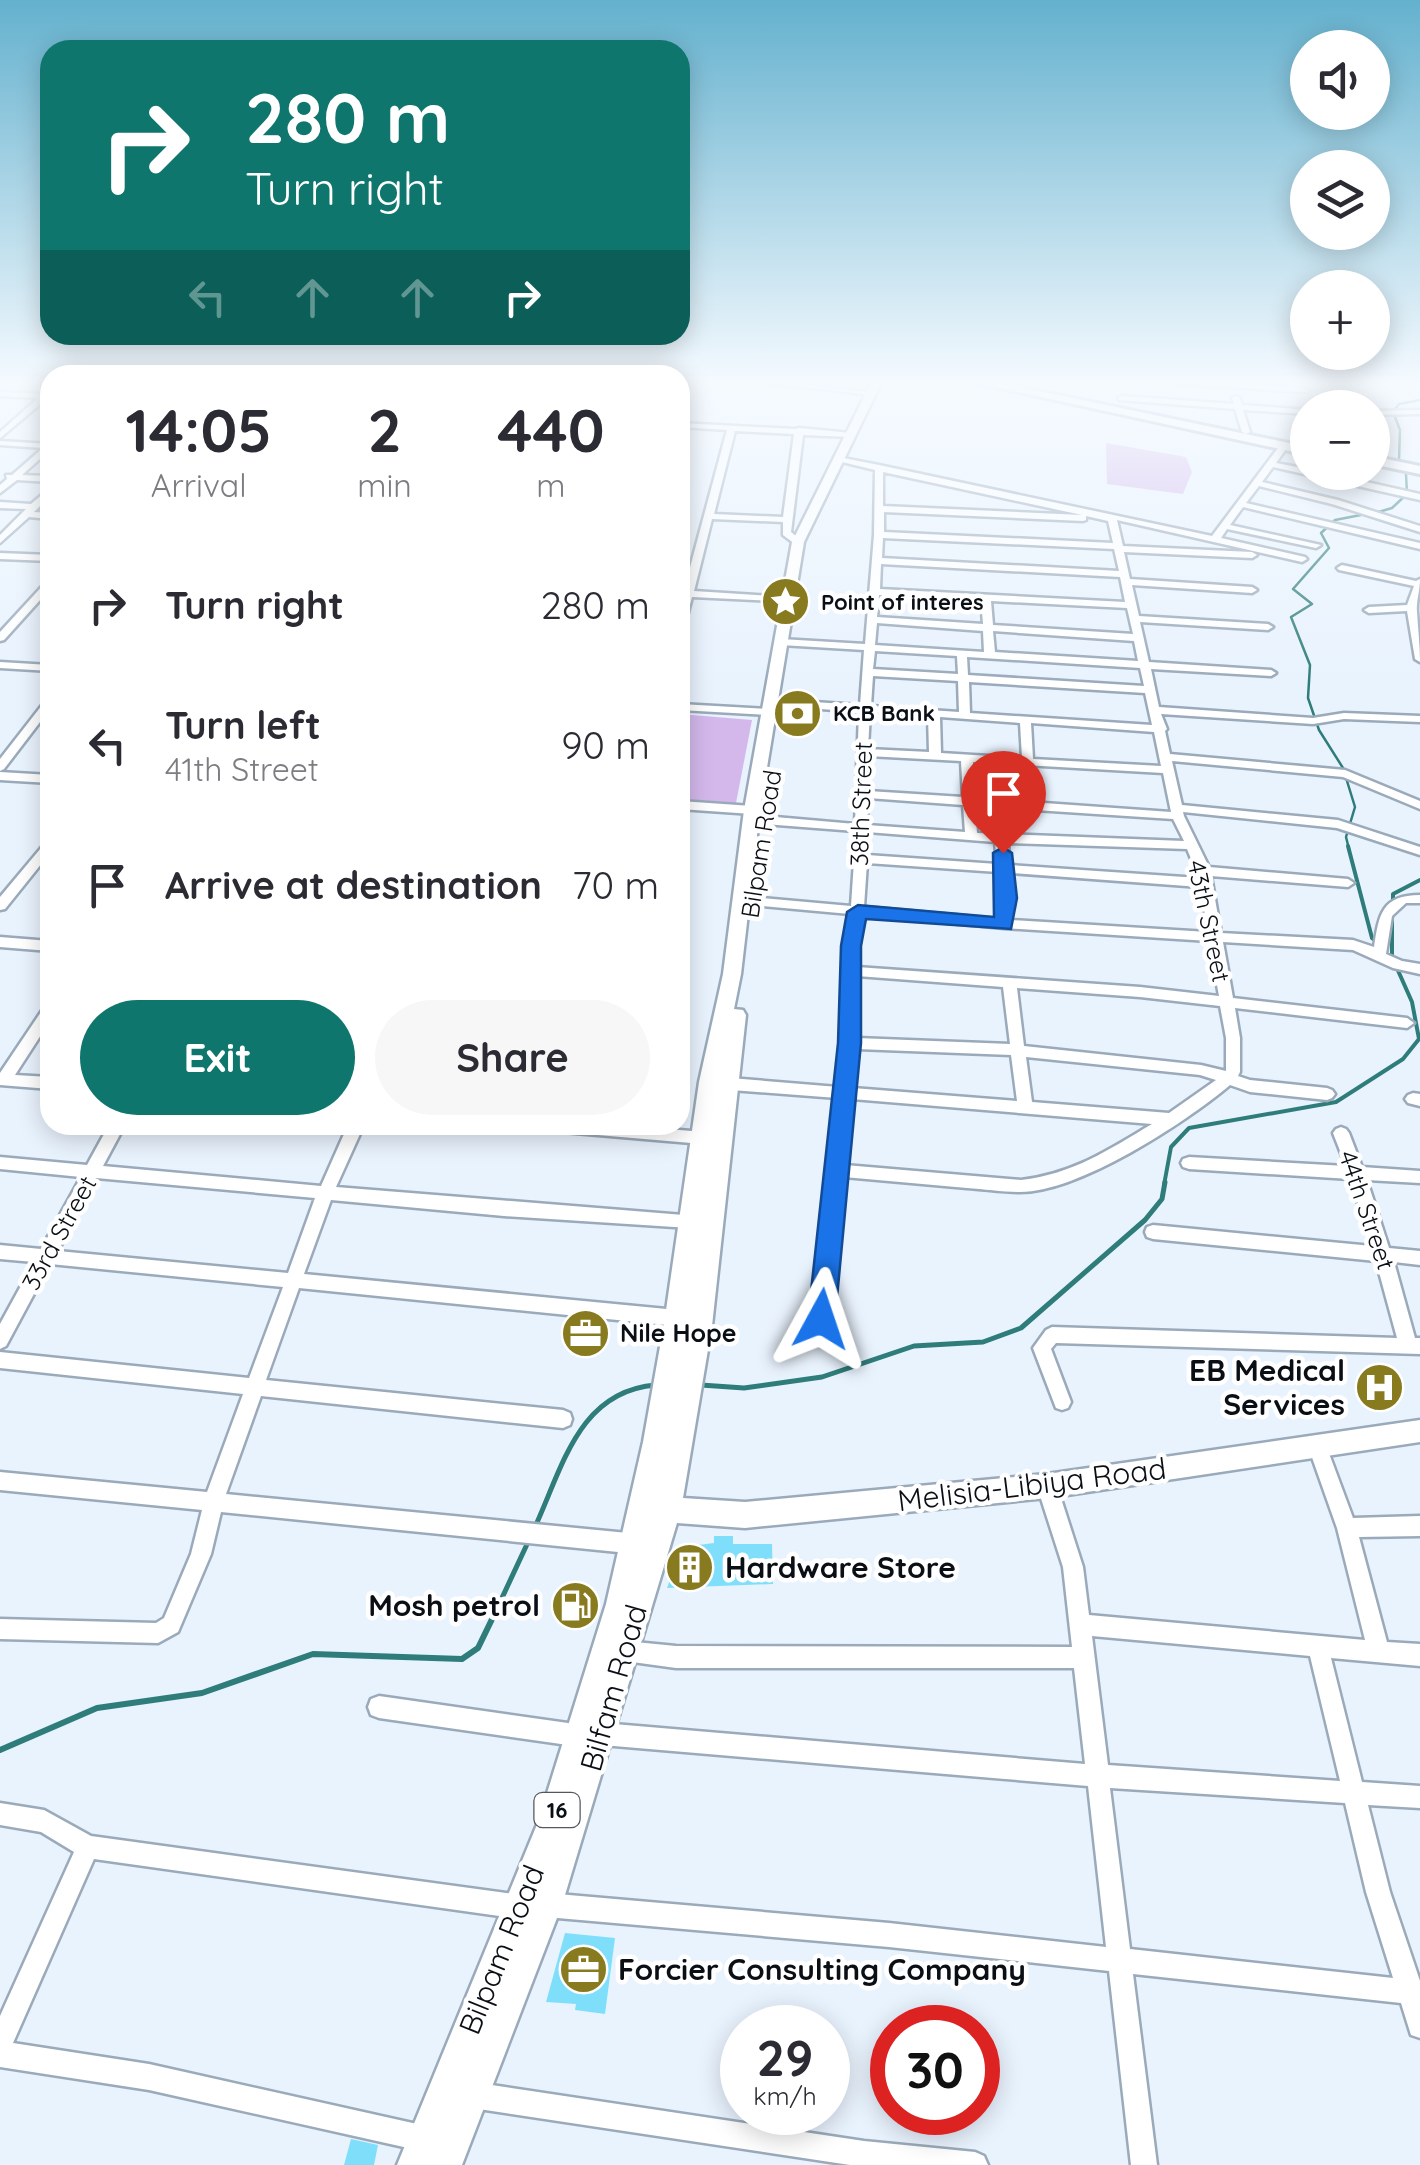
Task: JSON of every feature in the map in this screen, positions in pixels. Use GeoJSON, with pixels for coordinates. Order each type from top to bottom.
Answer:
{"type":"FeatureCollection","features":[{"type":"Feature","properties":{"kind":"main road","name":"Bilpam Road"},"geometry":{"type":"LineString","coordinates":[[684,1323],[798,542],[831,482]]}},
{"type":"Feature","properties":{"kind":"main road","name":"Bilpam Road"},"geometry":{"type":"LineString","coordinates":[[786,643],[810,542],[834,482]]}},
{"type":"Feature","properties":{"kind":"main road","name":"Bilpam Road"},"geometry":{"type":"LineString","coordinates":[[684,1323],[690,1220],[702,1138],[717,1083],[752,901],[758,815]]}},
{"type":"Feature","properties":{"kind":"main road","name":"16"},"geometry":{"type":"LineString","coordinates":[[592,1735],[655,1510],[669,1443],[684,1323]]}},
{"type":"Feature","properties":{"kind":"main road","name":"Melisia-Libiya Road"},"geometry":{"type":"LineString","coordinates":[[655,1510],[745,1516],[1046,1486],[1420,1431]]}},
{"type":"Feature","properties":{"kind":"main road","name":"Bilfam Road"},"geometry":{"type":"LineString","coordinates":[[444,2165],[472,2094],[592,1735],[625,1651],[646,1545]]}},
{"type":"Feature","properties":{"kind":"main road","name":"Bilpam Road"},"geometry":{"type":"LineString","coordinates":[[421,2152],[533,1906]]}},
{"type":"Feature","properties":{"kind":"street"},"geometry":{"type":"LineString","coordinates":[[690,574],[718,482]]}},
{"type":"Feature","properties":{"kind":"street"},"geometry":{"type":"LineString","coordinates":[[793,482],[786,533],[798,542]]}},
{"type":"Feature","properties":{"kind":"street","name":"38th Street"},"geometry":{"type":"LineString","coordinates":[[821,1319],[850,1043],[850,971],[858,912],[863,752],[880,535],[880,482]]}},
{"type":"Feature","properties":{"kind":"street"},"geometry":{"type":"LineString","coordinates":[[945,482],[1302,560]]}},
{"type":"Feature","properties":{"kind":"street"},"geometry":{"type":"LineString","coordinates":[[1215,539],[1256,483],[1335,502],[1420,529]]}},
{"type":"Feature","properties":{"kind":"street"},"geometry":{"type":"LineString","coordinates":[[1389,490],[1420,497]]}},
{"type":"Feature","properties":{"kind":"street"},"geometry":{"type":"LineString","coordinates":[[0,540],[40,501]]}},
{"type":"Feature","properties":{"kind":"street"},"geometry":{"type":"LineString","coordinates":[[1240,504],[1420,546]]}},
{"type":"Feature","properties":{"kind":"street"},"geometry":{"type":"LineString","coordinates":[[0,505],[40,514]]}},
{"type":"Feature","properties":{"kind":"street"},"geometry":{"type":"LineString","coordinates":[[880,509],[1111,518]]}},
{"type":"Feature","properties":{"kind":"street"},"geometry":{"type":"LineString","coordinates":[[958,512],[960,565]]}},
{"type":"Feature","properties":{"kind":"street"},"geometry":{"type":"LineString","coordinates":[[709,516],[788,520]]}},
{"type":"Feature","properties":{"kind":"street","name":"43th Street"},"geometry":{"type":"LineString","coordinates":[[1111,518],[1177,812],[1204,877],[1212,936],[1228,1004],[1235,1067],[1229,1079]]}},
{"type":"Feature","properties":{"kind":"street"},"geometry":{"type":"LineString","coordinates":[[1224,526],[1316,545]]}},
{"type":"Feature","properties":{"kind":"street"},"geometry":{"type":"LineString","coordinates":[[880,535],[1281,554]]}},
{"type":"Feature","properties":{"kind":"street"},"geometry":{"type":"LineString","coordinates":[[690,548],[698,548]]}},
{"type":"Feature","properties":{"kind":"street"},"geometry":{"type":"LineString","coordinates":[[0,556],[40,558]]}},
{"type":"Feature","properties":{"kind":"street"},"geometry":{"type":"LineString","coordinates":[[877,561],[1252,590]]}},
{"type":"Feature","properties":{"kind":"street"},"geometry":{"type":"LineString","coordinates":[[938,564],[938,594]]}},
{"type":"Feature","properties":{"kind":"street"},"geometry":{"type":"LineString","coordinates":[[1342,568],[1419,583],[1414,613],[1419,665]]}},
{"type":"Feature","properties":{"kind":"street"},"geometry":{"type":"LineString","coordinates":[[1011,570],[1014,598]]}},
{"type":"Feature","properties":{"kind":"street"},"geometry":{"type":"LineString","coordinates":[[876,592],[1132,606]]}},
{"type":"Feature","properties":{"kind":"street"},"geometry":{"type":"LineString","coordinates":[[690,594],[790,600]]}},
{"type":"Feature","properties":{"kind":"street"},"geometry":{"type":"LineString","coordinates":[[0,638],[40,595]]}},
{"type":"Feature","properties":{"kind":"street"},"geometry":{"type":"LineString","coordinates":[[986,598],[990,656]]}},
{"type":"Feature","properties":{"kind":"street"},"geometry":{"type":"LineString","coordinates":[[1369,610],[1414,613]]}},
{"type":"Feature","properties":{"kind":"street"},"geometry":{"type":"LineString","coordinates":[[871,620],[1140,638]]}},
{"type":"Feature","properties":{"kind":"street"},"geometry":{"type":"LineString","coordinates":[[1136,620],[1268,627]]}},
{"type":"Feature","properties":{"kind":"street"},"geometry":{"type":"LineString","coordinates":[[786,643],[1271,674]]}},
{"type":"Feature","properties":{"kind":"street"},"geometry":{"type":"LineString","coordinates":[[962,654],[965,716]]}},
{"type":"Feature","properties":{"kind":"street"},"geometry":{"type":"LineString","coordinates":[[0,665],[40,667]]}},
{"type":"Feature","properties":{"kind":"street"},"geometry":{"type":"LineString","coordinates":[[868,672],[1150,690]]}},
{"type":"Feature","properties":{"kind":"street"},"geometry":{"type":"LineString","coordinates":[[690,707],[866,709],[1161,728]]}},
{"type":"Feature","properties":{"kind":"street"},"geometry":{"type":"LineString","coordinates":[[1156,710],[1315,720],[1344,716],[1420,720]]}},
{"type":"Feature","properties":{"kind":"street"},"geometry":{"type":"LineString","coordinates":[[934,714],[935,756]]}},
{"type":"Feature","properties":{"kind":"street"},"geometry":{"type":"LineString","coordinates":[[0,767],[40,715]]}},
{"type":"Feature","properties":{"kind":"street"},"geometry":{"type":"LineString","coordinates":[[1025,720],[1028,763]]}},
{"type":"Feature","properties":{"kind":"street"},"geometry":{"type":"LineString","coordinates":[[863,752],[1028,763],[1168,764],[1345,774],[1420,806]]}},
{"type":"Feature","properties":{"kind":"street"},"geometry":{"type":"LineString","coordinates":[[967,760],[971,837]]}},
{"type":"Feature","properties":{"kind":"street"},"geometry":{"type":"LineString","coordinates":[[0,776],[40,778]]}},
{"type":"Feature","properties":{"kind":"street"},"geometry":{"type":"LineString","coordinates":[[862,794],[1338,824],[1420,851]]}},
{"type":"Feature","properties":{"kind":"street"},"geometry":{"type":"LineString","coordinates":[[690,805],[862,829],[1001,839],[1192,844]]}},
{"type":"Feature","properties":{"kind":"street"},"geometry":{"type":"LineString","coordinates":[[1001,839],[1004,924]]}},
{"type":"Feature","properties":{"kind":"street"},"geometry":{"type":"LineString","coordinates":[[0,906],[40,858]]}},
{"type":"Feature","properties":{"kind":"street"},"geometry":{"type":"LineString","coordinates":[[858,858],[1004,870],[1348,883]]}},
{"type":"Feature","properties":{"kind":"street"},"geometry":{"type":"LineString","coordinates":[[1385,962],[1386,914],[1402,899],[1420,899]]}},
{"type":"Feature","properties":{"kind":"street"},"geometry":{"type":"LineString","coordinates":[[752,901],[1004,924],[1353,946],[1372,950],[1385,962],[1413,969]]}},
{"type":"Feature","properties":{"kind":"street"},"geometry":{"type":"LineString","coordinates":[[0,942],[40,945]]}},
{"type":"Feature","properties":{"kind":"street"},"geometry":{"type":"LineString","coordinates":[[850,971],[1157,994],[1407,1023]]}},
{"type":"Feature","properties":{"kind":"street"},"geometry":{"type":"LineString","coordinates":[[1008,983],[1025,1106]]}},
{"type":"Feature","properties":{"kind":"street"},"geometry":{"type":"LineString","coordinates":[[2,1079],[40,1024]]}},
{"type":"Feature","properties":{"kind":"street"},"geometry":{"type":"LineString","coordinates":[[850,1043],[1015,1050],[1201,1070],[1229,1079],[1327,1094]]}},
{"type":"Feature","properties":{"kind":"street"},"geometry":{"type":"LineString","coordinates":[[2,1079],[40,1082]]}},
{"type":"Feature","properties":{"kind":"street"},"geometry":{"type":"LineString","coordinates":[[834,1170],[1021,1186],[1046,1183],[1077,1173],[1229,1079]]}},
{"type":"Feature","properties":{"kind":"street"},"geometry":{"type":"LineString","coordinates":[[717,1083],[1168,1118]]}},
{"type":"Feature","properties":{"kind":"street","name":"44th Street"},"geometry":{"type":"LineString","coordinates":[[1341,1133],[1414,1345]]}},
{"type":"Feature","properties":{"kind":"street","name":"33rd Street"},"geometry":{"type":"LineString","coordinates":[[0,1341],[113,1135]]}},
{"type":"Feature","properties":{"kind":"street"},"geometry":{"type":"LineString","coordinates":[[0,1628],[167,1631],[202,1554],[214,1499],[260,1384],[325,1194],[352,1135]]}},
{"type":"Feature","properties":{"kind":"street"},"geometry":{"type":"LineString","coordinates":[[667,1135],[702,1138]]}},
{"type":"Feature","properties":{"kind":"street"},"geometry":{"type":"LineString","coordinates":[[0,1163],[325,1194],[690,1220]]}},
{"type":"Feature","properties":{"kind":"street"},"geometry":{"type":"LineString","coordinates":[[1190,1163],[1420,1178]]}},
{"type":"Feature","properties":{"kind":"street"},"geometry":{"type":"LineString","coordinates":[[1153,1232],[1420,1258]]}},
{"type":"Feature","properties":{"kind":"street"},"geometry":{"type":"LineString","coordinates":[[0,1252],[684,1323]]}},
{"type":"Feature","properties":{"kind":"street"},"geometry":{"type":"LineString","coordinates":[[1062,1402],[1042,1348],[1042,1342],[1052,1335],[1414,1345]]}},
{"type":"Feature","properties":{"kind":"street"},"geometry":{"type":"LineString","coordinates":[[0,1360],[260,1384],[563,1419]]}},
{"type":"Feature","properties":{"kind":"street"},"geometry":{"type":"LineString","coordinates":[[1317,1446],[1346,1528],[1378,1653]]}},
{"type":"Feature","properties":{"kind":"street"},"geometry":{"type":"LineString","coordinates":[[0,1481],[214,1499],[646,1545]]}},
{"type":"Feature","properties":{"kind":"street"},"geometry":{"type":"LineString","coordinates":[[1046,1486],[1073,1567],[1123,1960],[1144,2165]]}},
{"type":"Feature","properties":{"kind":"street"},"geometry":{"type":"LineString","coordinates":[[1346,1528],[1420,1526]]}},
{"type":"Feature","properties":{"kind":"street"},"geometry":{"type":"LineString","coordinates":[[1081,1626],[1420,1656]]}},
{"type":"Feature","properties":{"kind":"street"},"geometry":{"type":"LineString","coordinates":[[1318,1647],[1352,1792],[1415,1992],[1420,2026]]}},
{"type":"Feature","properties":{"kind":"street"},"geometry":{"type":"LineString","coordinates":[[625,1651],[676,1657],[1084,1658]]}},
{"type":"Feature","properties":{"kind":"street"},"geometry":{"type":"LineString","coordinates":[[379,1707],[592,1735],[1099,1776],[1420,1797]]}},
{"type":"Feature","properties":{"kind":"street"},"geometry":{"type":"LineString","coordinates":[[0,1814],[44,1821],[88,1847],[533,1906],[1123,1960],[1415,1992]]}},
{"type":"Feature","properties":{"kind":"street"},"geometry":{"type":"LineString","coordinates":[[0,2044],[88,1847]]}},
{"type":"Feature","properties":{"kind":"street"},"geometry":{"type":"LineString","coordinates":[[0,2054],[149,2076],[421,2152]]}},
{"type":"Feature","properties":{"kind":"street"},"geometry":{"type":"LineString","coordinates":[[472,2094],[716,2133],[974,2165]]}},
{"type":"Feature","properties":{"kind":"shaded area"},"geometry":{"type":"Polygon","coordinates":[[[1107,482],[1188,482],[1183,494],[1107,482]]]}},
{"type":"Feature","properties":{"kind":"shaded area"},"geometry":{"type":"Polygon","coordinates":[[[690,715],[752,720],[736,803],[690,800],[690,715]]]}},
{"type":"Feature","properties":{"kind":"building"},"geometry":{"type":"Polygon","coordinates":[[[714,1536],[733,1536],[733,1544],[772,1544],[773,1584],[667,1588],[682,1547],[714,1543],[714,1536]]]}},
{"type":"Feature","properties":{"kind":"building","name":"Forcier Consulting Company"},"geometry":{"type":"Polygon","coordinates":[[[565,1933],[615,1938],[605,2014],[575,2010],[576,2004],[546,2002],[565,1933]]]}},
{"type":"Feature","properties":{"kind":"building"},"geometry":{"type":"Polygon","coordinates":[[[351,2139],[378,2145],[374,2165],[344,2165],[351,2139]]]}},
{"type":"Feature","properties":{"kind":"waterway"},"geometry":{"type":"LineString","coordinates":[[1375,513],[1392,508],[1407,494],[1406,482]]}},
{"type":"Feature","properties":{"kind":"waterway"},"geometry":{"type":"LineString","coordinates":[[1349,849],[1346,837],[1355,807],[1343,768],[1319,730],[1308,698],[1310,665],[1291,617],[1312,604],[1293,589],[1329,548],[1321,533],[1335,520],[1366,514]]}},
{"type":"Feature","properties":{"kind":"waterway"},"geometry":{"type":"LineString","coordinates":[[1348,846],[1372,938],[1378,942]]}},
{"type":"Feature","properties":{"kind":"waterway"},"geometry":{"type":"LineString","coordinates":[[1393,904],[1393,894],[1420,880]]}},
{"type":"Feature","properties":{"kind":"waterway"},"geometry":{"type":"LineString","coordinates":[[1392,913],[1392,958]]}},
{"type":"Feature","properties":{"kind":"waterway"},"geometry":{"type":"LineString","coordinates":[[1164,1185],[1171,1147],[1189,1128],[1336,1102],[1403,1059],[1419,1039],[1412,1002],[1396,966]]}},
{"type":"Feature","properties":{"kind":"waterway"},"geometry":{"type":"LineString","coordinates":[[701,1385],[744,1388],[822,1377],[914,1346],[983,1342],[1021,1328],[1145,1220],[1162,1199],[1165,1182]]}},
{"type":"Feature","properties":{"kind":"waterway"},"geometry":{"type":"LineString","coordinates":[[535,1527],[565,1457],[591,1416],[630,1390],[656,1385]]}},
{"type":"Feature","properties":{"kind":"waterway"},"geometry":{"type":"LineString","coordinates":[[494,1615],[529,1540]]}},
{"type":"Feature","properties":{"kind":"waterway"},"geometry":{"type":"LineString","coordinates":[[0,1750],[97,1708],[202,1693],[313,1654],[462,1659],[478,1648],[495,1613]]}},
{"type":"Feature","properties":{"kind":"place","name":"Point of interes"},"geometry":{"type":"Point","coordinates":[786,602]}},
{"type":"Feature","properties":{"kind":"place","name":"KCB Bank"},"geometry":{"type":"Point","coordinates":[798,713]}},
{"type":"Feature","properties":{"kind":"place","name":"Nile Hope"},"geometry":{"type":"Point","coordinates":[585,1333]}},
{"type":"Feature","properties":{"kind":"place","name":"EB Medical Services"},"geometry":{"type":"Point","coordinates":[1380,1388]}},
{"type":"Feature","properties":{"kind":"place","name":"Hardware Store"},"geometry":{"type":"Point","coordinates":[690,1568]}},
{"type":"Feature","properties":{"kind":"place","name":"Mosh petrol"},"geometry":{"type":"Point","coordinates":[575,1606]}},
{"type":"Feature","properties":{"kind":"place","name":"Forcier Consulting Company"},"geometry":{"type":"Point","coordinates":[583,1970]}},
{"type":"Feature","properties":{"kind":"route"},"geometry":{"type":"LineString","coordinates":[[821,1319],[850,1043],[851,946],[858,912],[1004,924],[1007,898],[1003,853]]}}]}
